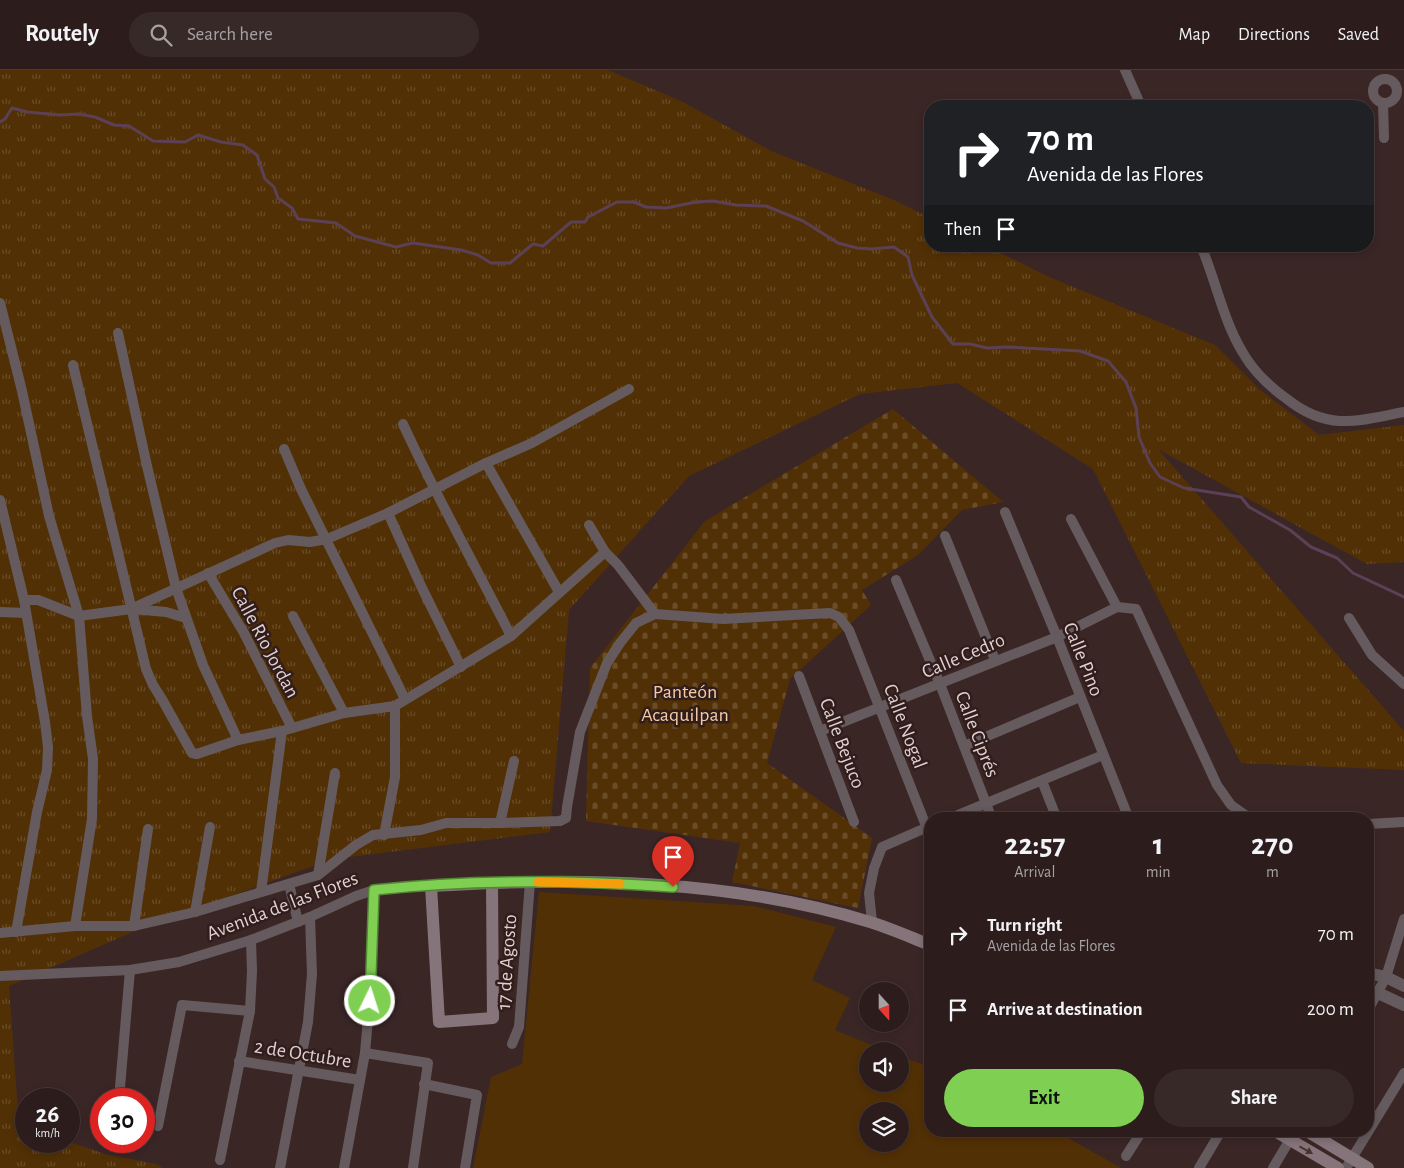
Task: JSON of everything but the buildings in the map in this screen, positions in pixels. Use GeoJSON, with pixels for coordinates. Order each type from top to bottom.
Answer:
{"type":"FeatureCollection","features":[{"type":"Feature","properties":{"kind":"main road","name":"Avenida de las Flores"},"geometry":{"type":"LineString","coordinates":[[431,886],[492,882],[635,884],[752,895],[808,906],[872,922],[924,943]]}},
{"type":"Feature","properties":{"kind":"main road"},"geometry":{"type":"LineString","coordinates":[[431,886],[439,1022],[493,1018],[492,882]]}},
{"type":"Feature","properties":{"kind":"main road"},"geometry":{"type":"LineString","coordinates":[[1293,1137],[1338,1168]]}},
{"type":"Feature","properties":{"kind":"main road"},"geometry":{"type":"LineString","coordinates":[[1315,1137],[1349,1163],[1368,1168]]}},
{"type":"Feature","properties":{"kind":"street"},"geometry":{"type":"LineString","coordinates":[[1126,70],[1138,100]]}},
{"type":"Feature","properties":{"kind":"street"},"geometry":{"type":"LineString","coordinates":[[1380,80],[1392,81],[1400,86],[1397,92],[1399,98],[1383,103],[1378,101],[1374,96],[1375,84],[1380,80]]}},
{"type":"Feature","properties":{"kind":"street"},"geometry":{"type":"LineString","coordinates":[[1383,103],[1384,138]]}},
{"type":"Feature","properties":{"kind":"street"},"geometry":{"type":"LineString","coordinates":[[1203,252],[1223,309],[1242,353],[1272,388],[1296,406],[1318,417],[1339,421],[1374,418],[1404,412]]}},
{"type":"Feature","properties":{"kind":"street"},"geometry":{"type":"LineString","coordinates":[[0,303],[22,391],[49,516],[79,616],[87,716],[93,759],[92,819],[75,926]]}},
{"type":"Feature","properties":{"kind":"street"},"geometry":{"type":"LineString","coordinates":[[118,333],[176,588],[203,665],[238,740]]}},
{"type":"Feature","properties":{"kind":"street"},"geometry":{"type":"LineString","coordinates":[[73,365],[146,669],[152,685],[192,753],[197,754],[238,740],[287,730],[344,713],[394,706],[511,636],[605,552]]}},
{"type":"Feature","properties":{"kind":"street"},"geometry":{"type":"LineString","coordinates":[[131,609],[275,543],[288,540],[310,542],[327,539],[388,513],[486,462],[532,443],[628,389]]}},
{"type":"Feature","properties":{"kind":"street"},"geometry":{"type":"LineString","coordinates":[[403,424],[433,489],[511,636]]}},
{"type":"Feature","properties":{"kind":"street"},"geometry":{"type":"LineString","coordinates":[[284,449],[301,489],[406,699]]}},
{"type":"Feature","properties":{"kind":"street"},"geometry":{"type":"LineString","coordinates":[[486,462],[559,592]]}},
{"type":"Feature","properties":{"kind":"street"},"geometry":{"type":"LineString","coordinates":[[0,500],[24,600],[48,747],[47,770],[37,812],[16,932]]}},
{"type":"Feature","properties":{"kind":"street","name":"Calle Pino"},"geometry":{"type":"LineString","coordinates":[[1005,512],[1126,812]]}},
{"type":"Feature","properties":{"kind":"street"},"geometry":{"type":"LineString","coordinates":[[388,513],[420,586],[461,667]]}},
{"type":"Feature","properties":{"kind":"street"},"geometry":{"type":"LineString","coordinates":[[1071,519],[1117,607],[1136,608],[1217,785],[1231,805],[1241,812]]}},
{"type":"Feature","properties":{"kind":"street"},"geometry":{"type":"LineString","coordinates":[[0,933],[75,926],[134,926],[194,912],[318,875],[364,840],[373,836],[422,830],[446,823],[560,821],[566,818],[580,732],[607,663],[620,642],[636,623],[655,614],[618,565],[605,552],[589,525]]}},
{"type":"Feature","properties":{"kind":"street"},"geometry":{"type":"LineString","coordinates":[[945,536],[995,660]]}},
{"type":"Feature","properties":{"kind":"street","name":"Calle Rio Jordan"},"geometry":{"type":"LineString","coordinates":[[208,574],[244,633],[287,730]]}},
{"type":"Feature","properties":{"kind":"street","name":"Calle Ciprés"},"geometry":{"type":"LineString","coordinates":[[896,580],[940,684],[989,812]]}},
{"type":"Feature","properties":{"kind":"street"},"geometry":{"type":"LineString","coordinates":[[24,600],[38,600],[79,616],[131,609],[166,612],[186,618]]}},
{"type":"Feature","properties":{"kind":"street","name":"Calle Cedro"},"geometry":{"type":"LineString","coordinates":[[820,731],[1056,637],[1117,607]]}},
{"type":"Feature","properties":{"kind":"street"},"geometry":{"type":"LineString","coordinates":[[0,619],[0,612],[26,613]]}},
{"type":"Feature","properties":{"kind":"street","name":"Calle Nogal"},"geometry":{"type":"LineString","coordinates":[[655,614],[723,619],[830,613],[839,617],[849,630],[924,817]]}},
{"type":"Feature","properties":{"kind":"street"},"geometry":{"type":"LineString","coordinates":[[293,616],[344,713]]}},
{"type":"Feature","properties":{"kind":"street"},"geometry":{"type":"LineString","coordinates":[[1350,618],[1372,656],[1403,680]]}},
{"type":"Feature","properties":{"kind":"street","name":"Calle Bejuco"},"geometry":{"type":"LineString","coordinates":[[799,676],[854,822]]}},
{"type":"Feature","properties":{"kind":"street"},"geometry":{"type":"LineString","coordinates":[[964,746],[1080,697]]}},
{"type":"Feature","properties":{"kind":"street"},"geometry":{"type":"LineString","coordinates":[[384,835],[396,777],[394,706]]}},
{"type":"Feature","properties":{"kind":"street"},"geometry":{"type":"LineString","coordinates":[[261,892],[287,730]]}},
{"type":"Feature","properties":{"kind":"street"},"geometry":{"type":"LineString","coordinates":[[965,812],[1103,755]]}},
{"type":"Feature","properties":{"kind":"street"},"geometry":{"type":"LineString","coordinates":[[500,823],[514,762]]}},
{"type":"Feature","properties":{"kind":"street"},"geometry":{"type":"LineString","coordinates":[[318,875],[335,773]]}},
{"type":"Feature","properties":{"kind":"street"},"geometry":{"type":"LineString","coordinates":[[1042,780],[1054,812]]}},
{"type":"Feature","properties":{"kind":"street"},"geometry":{"type":"LineString","coordinates":[[1374,824],[1404,822]]}},
{"type":"Feature","properties":{"kind":"street"},"geometry":{"type":"LineString","coordinates":[[194,912],[210,827]]}},
{"type":"Feature","properties":{"kind":"street"},"geometry":{"type":"LineString","coordinates":[[134,926],[148,829]]}},
{"type":"Feature","properties":{"kind":"street"},"geometry":{"type":"LineString","coordinates":[[872,922],[869,893],[874,868],[882,847],[924,832]]}},
{"type":"Feature","properties":{"kind":"street","name":"17 de Agosto"},"geometry":{"type":"LineString","coordinates":[[512,1044],[519,1027],[530,882]]}},
{"type":"Feature","properties":{"kind":"street"},"geometry":{"type":"LineString","coordinates":[[289,884],[298,922]]}},
{"type":"Feature","properties":{"kind":"street","name":"Avenida de las Flores"},"geometry":{"type":"LineString","coordinates":[[0,976],[130,970],[179,962],[251,940],[374,890],[431,886]]}},
{"type":"Feature","properties":{"kind":"street"},"geometry":{"type":"LineString","coordinates":[[344,1168],[365,1054],[371,984],[374,890]]}},
{"type":"Feature","properties":{"kind":"street"},"geometry":{"type":"LineString","coordinates":[[280,1168],[308,1022],[312,974],[310,917]]}},
{"type":"Feature","properties":{"kind":"street"},"geometry":{"type":"LineString","coordinates":[[1374,991],[1386,977],[1404,919]]}},
{"type":"Feature","properties":{"kind":"street"},"geometry":{"type":"LineString","coordinates":[[220,1160],[250,1011],[251,940]]}},
{"type":"Feature","properties":{"kind":"street"},"geometry":{"type":"LineString","coordinates":[[120,1088],[130,970]]}},
{"type":"Feature","properties":{"kind":"street"},"geometry":{"type":"LineString","coordinates":[[1374,974],[1386,977],[1404,986]]}},
{"type":"Feature","properties":{"kind":"street"},"geometry":{"type":"LineString","coordinates":[[1374,992],[1404,1005]]}},
{"type":"Feature","properties":{"kind":"street"},"geometry":{"type":"LineString","coordinates":[[158,1126],[182,1005],[250,1011]]}},
{"type":"Feature","properties":{"kind":"street"},"geometry":{"type":"LineString","coordinates":[[365,1054],[428,1063],[413,1168]]}},
{"type":"Feature","properties":{"kind":"street","name":"2 de Octubre"},"geometry":{"type":"LineString","coordinates":[[239,1061],[360,1080]]}},
{"type":"Feature","properties":{"kind":"street"},"geometry":{"type":"LineString","coordinates":[[1374,1122],[1404,1073]]}},
{"type":"Feature","properties":{"kind":"street"},"geometry":{"type":"LineString","coordinates":[[424,1084],[477,1095],[465,1168]]}},
{"type":"Feature","properties":{"kind":"street"},"geometry":{"type":"LineString","coordinates":[[1126,1156],[1138,1137]]}},
{"type":"Feature","properties":{"kind":"street"},"geometry":{"type":"LineString","coordinates":[[1199,1168],[1217,1137]]}},
{"type":"Feature","properties":{"kind":"street"},"geometry":{"type":"LineString","coordinates":[[1272,1168],[1291,1137]]}},
{"type":"Feature","properties":{"kind":"street"},"geometry":{"type":"LineString","coordinates":[[1349,1163],[1365,1137]]}},
{"type":"Feature","properties":{"kind":"green space"},"geometry":{"type":"Polygon","coordinates":[[[0,70],[608,70],[683,102],[771,151],[896,201],[924,215],[924,252],[999,252],[1049,277],[1215,345],[1259,389],[1319,435],[1404,425],[1404,562],[1367,564],[1158,449],[1404,731],[1404,770],[1241,763],[1093,469],[957,383],[860,394],[689,476],[569,610],[550,832],[333,859],[137,930],[9,986],[16,1088],[15,1153],[80,1153],[80,1145],[90,1149],[90,1153],[102,1153],[156,1164],[163,1168],[0,1168],[0,70]]]}},
{"type":"Feature","properties":{"kind":"green space","name":"Panteón Acaquilpan"},"geometry":{"type":"Polygon","coordinates":[[[893,409],[1003,502],[962,510],[918,555],[862,590],[871,605],[790,679],[767,763],[872,838],[858,908],[732,882],[740,843],[586,821],[590,668],[705,521],[893,409]]]}},
{"type":"Feature","properties":{"kind":"green space"},"geometry":{"type":"Polygon","coordinates":[[[539,892],[754,906],[836,927],[812,980],[850,998],[835,1030],[864,1042],[859,1042],[859,1092],[909,1092],[909,1059],[924,1065],[924,1137],[1067,1137],[1121,1168],[473,1168],[491,1077],[522,1064],[539,892]]]}},
{"type":"Feature","properties":{"kind":"waterway"},"geometry":{"type":"LineString","coordinates":[[0,122],[5,119],[12,108],[27,112],[60,115],[79,114],[95,117],[114,125],[129,126],[153,141],[185,142],[198,135],[221,142],[243,145],[257,155],[265,179],[274,187],[278,198],[292,208],[298,219],[336,223],[355,236],[396,247],[413,243],[461,250],[478,255],[491,263],[510,263],[533,244],[543,246],[571,222],[585,222],[588,217],[617,202],[634,202],[646,207],[666,208],[696,202],[713,201],[736,205],[766,206],[803,221],[838,243],[857,248],[894,247],[908,257],[912,275],[932,317],[953,344],[970,344],[987,348],[1007,347],[1080,351],[1108,361],[1126,382],[1136,408],[1139,437],[1150,463],[1160,477],[1184,488],[1241,497],[1249,507],[1290,530],[1311,547],[1337,558],[1353,573],[1404,597]]}},
{"type":"Feature","properties":{"kind":"slow traffic"},"geometry":{"type":"LineString","coordinates":[[538,882],[620,884]]}},
{"type":"Feature","properties":{"kind":"route"},"geometry":{"type":"LineString","coordinates":[[370,1001],[374,890],[492,882],[627,884],[673,887]]}}]}
